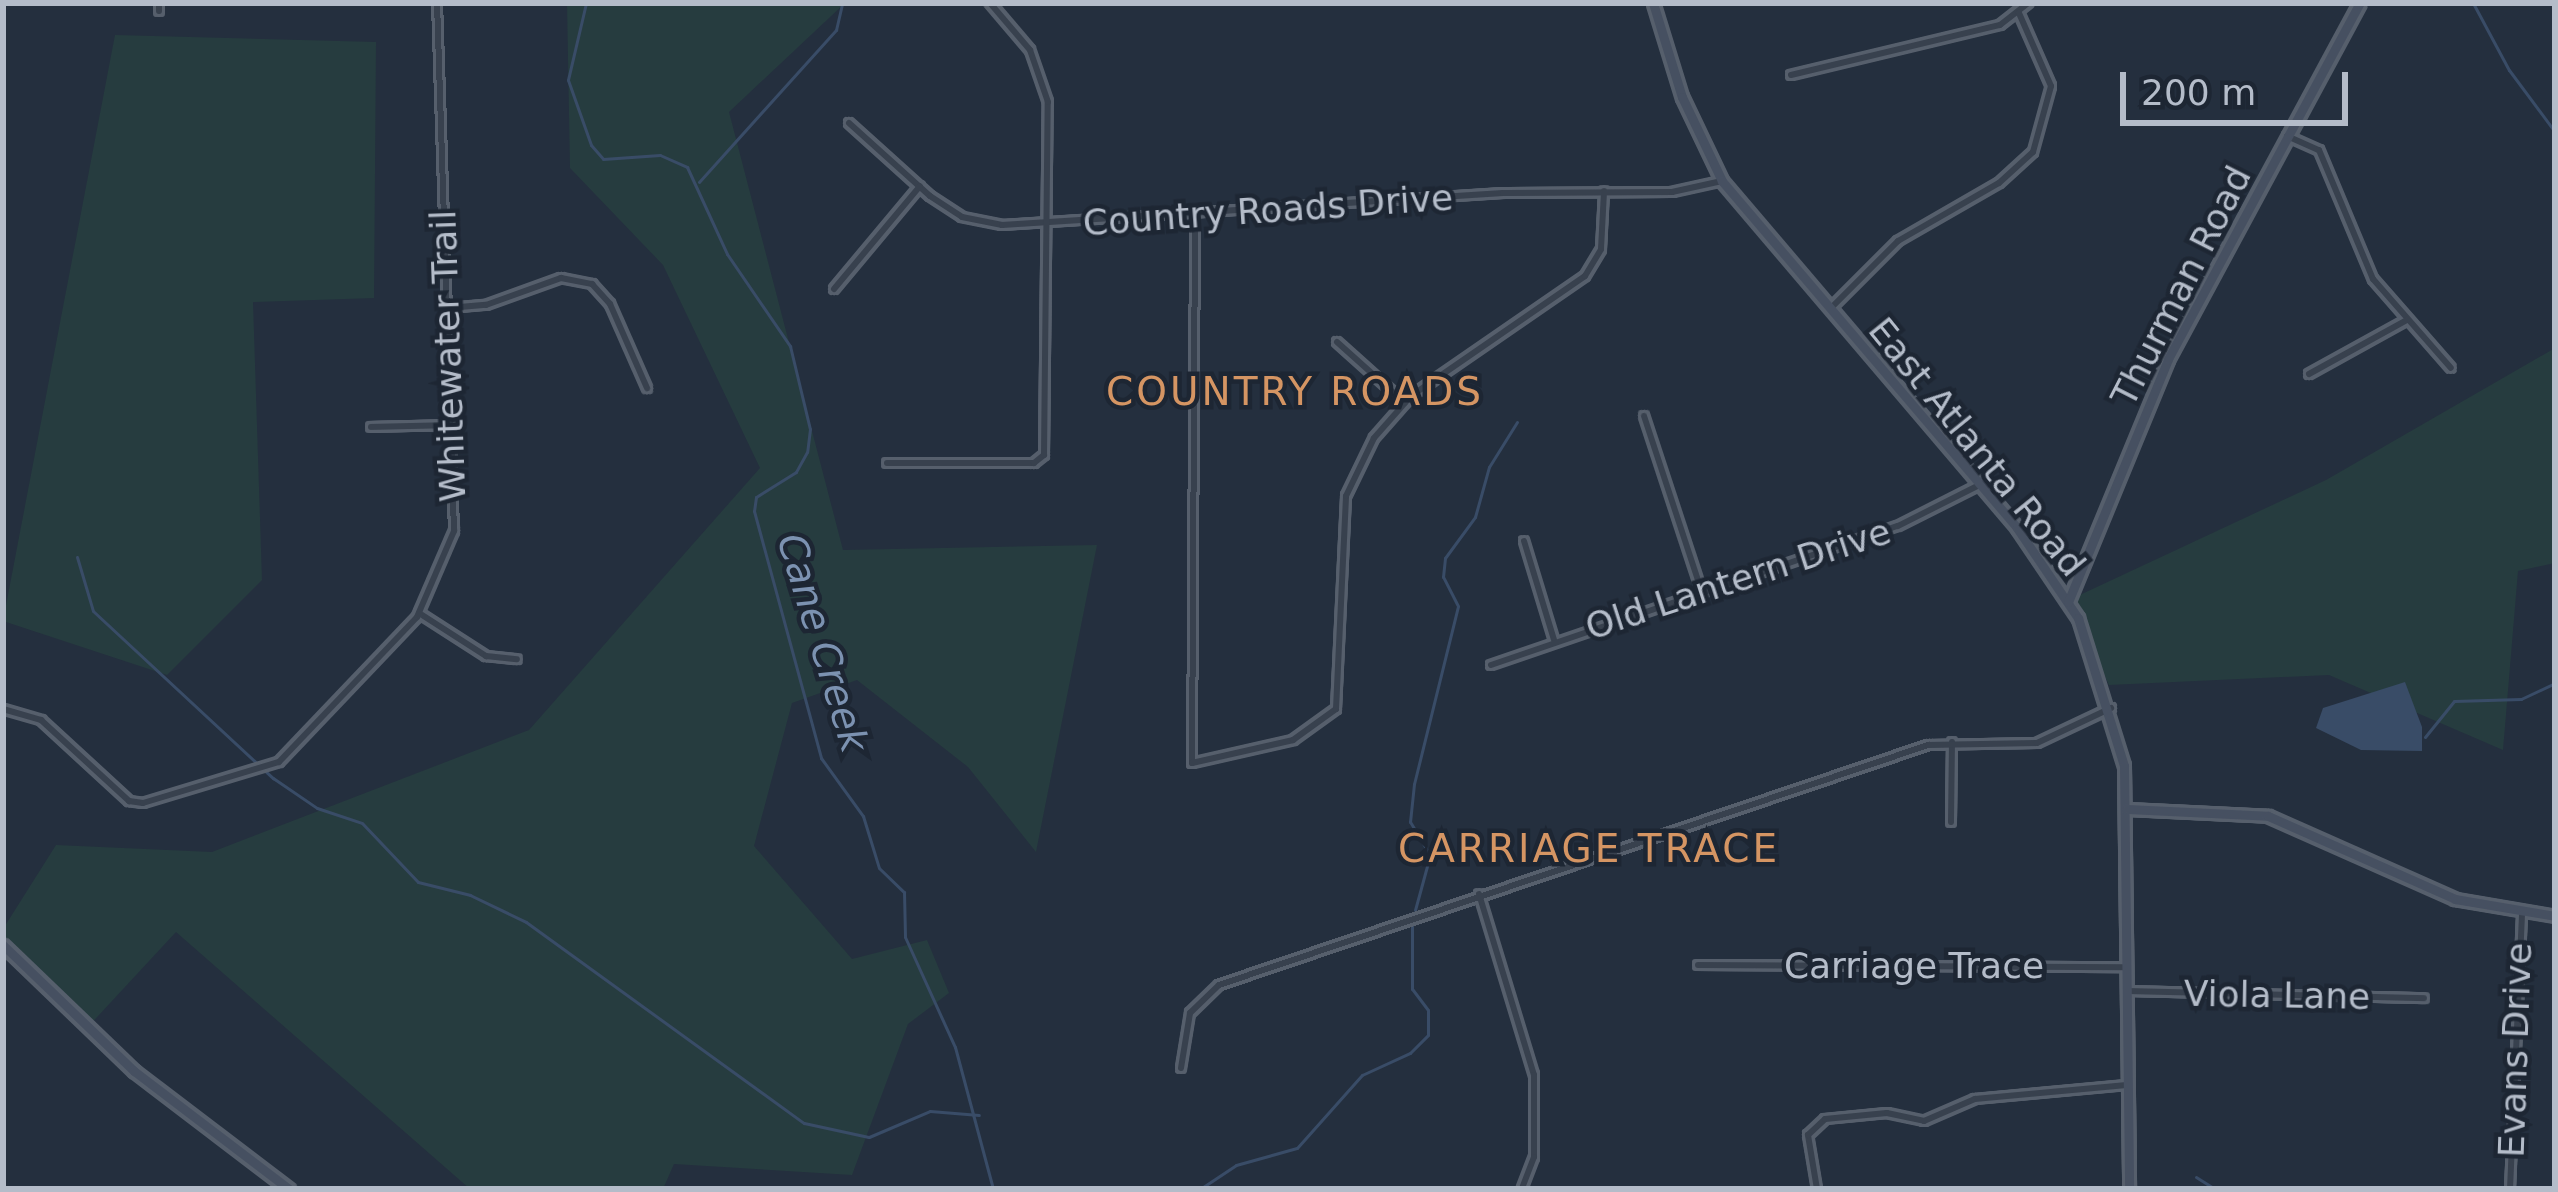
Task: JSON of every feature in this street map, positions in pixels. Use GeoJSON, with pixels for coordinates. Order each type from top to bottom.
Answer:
{"type":"FeatureCollection","features":[{"type":"Feature","properties":{"kind":"street","name":"Whitewater Trail"},"geometry":{"type":"LineString","coordinates":[[3,710],[41,720],[129,801],[143,802],[279,762],[419,613],[454,531],[437,3]]}},
{"type":"Feature","properties":{"kind":"street"},"geometry":{"type":"LineString","coordinates":[[887,464],[1041,461],[1048,101],[1040,68],[989,3]]}},
{"type":"Feature","properties":{"kind":"street","name":"East Atlanta Road"},"geometry":{"type":"LineString","coordinates":[[1653,3],[1682,97],[1722,181],[1981,484],[2068,602],[2111,707],[2127,809],[2128,1189]]}},
{"type":"Feature","properties":{"kind":"street"},"geometry":{"type":"LineString","coordinates":[[1791,76],[1968,34],[2019,13],[2028,3]]}},
{"type":"Feature","properties":{"kind":"street","name":"Thurman Road"},"geometry":{"type":"LineString","coordinates":[[2068,602],[2168,359],[2360,3]]}},
{"type":"Feature","properties":{"kind":"street"},"geometry":{"type":"LineString","coordinates":[[1829,310],[1898,241],[1999,183],[2033,152],[2051,86],[2019,13]]}},
{"type":"Feature","properties":{"kind":"street","name":"Country Roads Drive"},"geometry":{"type":"LineString","coordinates":[[849,123],[920,186],[976,221],[1049,226],[1604,190],[1672,192],[1722,181]]}},
{"type":"Feature","properties":{"kind":"street"},"geometry":{"type":"LineString","coordinates":[[2287,136],[2319,150],[2372,279],[2451,368]]}},
{"type":"Feature","properties":{"kind":"street"},"geometry":{"type":"LineString","coordinates":[[835,289],[920,186]]}},
{"type":"Feature","properties":{"kind":"street"},"geometry":{"type":"LineString","coordinates":[[1195,217],[1192,763],[1293,740],[1336,709],[1346,496],[1374,438],[1405,403],[1586,276],[1601,249],[1604,190]]}},
{"type":"Feature","properties":{"kind":"street"},"geometry":{"type":"LineString","coordinates":[[448,308],[487,305],[561,278],[592,284],[610,304],[647,388]]}},
{"type":"Feature","properties":{"kind":"street"},"geometry":{"type":"LineString","coordinates":[[2309,374],[2407,320]]}},
{"type":"Feature","properties":{"kind":"street"},"geometry":{"type":"LineString","coordinates":[[1337,342],[1405,403]]}},
{"type":"Feature","properties":{"kind":"street"},"geometry":{"type":"LineString","coordinates":[[1644,416],[1702,592]]}},
{"type":"Feature","properties":{"kind":"street"},"geometry":{"type":"LineString","coordinates":[[371,427],[451,425]]}},
{"type":"Feature","properties":{"kind":"street","name":"Old Lantern Drive"},"geometry":{"type":"LineString","coordinates":[[1491,665],[1898,526],[1981,484]]}},
{"type":"Feature","properties":{"kind":"street"},"geometry":{"type":"LineString","coordinates":[[1525,541],[1554,640]]}},
{"type":"Feature","properties":{"kind":"street"},"geometry":{"type":"LineString","coordinates":[[419,613],[486,656],[517,659]]}},
{"type":"Feature","properties":{"kind":"street"},"geometry":{"type":"LineString","coordinates":[[1180,1068],[1184,1029],[1200,996],[1479,894],[1952,742],[2037,743],[2111,707]]}},
{"type":"Feature","properties":{"kind":"street"},"geometry":{"type":"LineString","coordinates":[[1951,821],[1952,742]]}},
{"type":"Feature","properties":{"kind":"street"},"geometry":{"type":"LineString","coordinates":[[2127,809],[2267,816],[2432,890],[2555,916]]}},
{"type":"Feature","properties":{"kind":"street"},"geometry":{"type":"LineString","coordinates":[[1479,894],[1534,1075],[1534,1157],[1522,1189]]}},
{"type":"Feature","properties":{"kind":"street","name":"Evans Drive"},"geometry":{"type":"LineString","coordinates":[[2510,1189],[2522,912]]}},
{"type":"Feature","properties":{"kind":"street"},"geometry":{"type":"LineString","coordinates":[[3,945],[106,1048],[289,1189]]}},
{"type":"Feature","properties":{"kind":"street","name":"Carriage Trace"},"geometry":{"type":"LineString","coordinates":[[1698,965],[2129,968]]}},
{"type":"Feature","properties":{"kind":"street","name":"Viola Lane"},"geometry":{"type":"LineString","coordinates":[[2130,991],[2424,998]]}},
{"type":"Feature","properties":{"kind":"street"},"geometry":{"type":"LineString","coordinates":[[1817,1189],[1808,1135],[1825,1120],[1887,1112],[1924,1121],[1975,1099],[2130,1085]]}},
{"type":"Feature","properties":{"kind":"green space"},"geometry":{"type":"Polygon","coordinates":[[[567,3],[845,3],[729,112],[843,550],[1097,545],[1036,852],[968,767],[857,680],[792,703],[754,846],[852,959],[927,940],[949,993],[908,1024],[852,1175],[674,1164],[663,1189],[470,1189],[176,932],[86,1029],[3,947],[3,929],[56,845],[212,852],[529,730],[760,468],[663,265],[570,168],[567,3]]]}},
{"type":"Feature","properties":{"kind":"green space"},"geometry":{"type":"Polygon","coordinates":[[[115,35],[376,42],[374,298],[253,302],[262,580],[167,675],[3,621],[115,35]]]}},
{"type":"Feature","properties":{"kind":"green space"},"geometry":{"type":"Polygon","coordinates":[[[2555,348],[2555,563],[2518,571],[2503,750],[2329,675],[2109,685],[2069,600],[2326,480],[2555,348]]]}},
{"type":"Feature","properties":{"kind":"water"},"geometry":{"type":"Polygon","coordinates":[[[2405,682],[2422,727],[2422,751],[2361,750],[2316,728],[2323,708],[2405,682]]]}},
{"type":"Feature","properties":{"kind":"waterway","name":"Cane Creek"},"geometry":{"type":"LineString","coordinates":[[586,3],[568,80],[591,145],[603,159],[660,155],[687,167],[727,254],[790,346],[810,429],[807,452],[796,472],[756,497],[754,511],[821,758],[863,816],[879,868],[904,892],[905,937],[955,1047],[993,1189]]}},
{"type":"Feature","properties":{"kind":"waterway"},"geometry":{"type":"LineString","coordinates":[[699,182],[836,30],[842,3]]}},
{"type":"Feature","properties":{"kind":"waterway"},"geometry":{"type":"LineString","coordinates":[[2473,3],[2509,70],[2555,132]]}},
{"type":"Feature","properties":{"kind":"waterway"},"geometry":{"type":"LineString","coordinates":[[1415,910],[1430,855],[1410,822],[1414,784],[1458,606],[1443,577],[1445,558],[1475,517],[1489,467],[1517,422]]}},
{"type":"Feature","properties":{"kind":"waterway"},"geometry":{"type":"LineString","coordinates":[[77,557],[93,611],[273,778],[317,808],[362,823],[418,882],[470,895],[526,922],[804,1123],[869,1137],[930,1111],[979,1115]]}},
{"type":"Feature","properties":{"kind":"waterway"},"geometry":{"type":"LineString","coordinates":[[2425,737],[2454,701],[2521,699],[2555,683]]}},
{"type":"Feature","properties":{"kind":"waterway"},"geometry":{"type":"LineString","coordinates":[[1200,1189],[1236,1165],[1297,1148],[1362,1075],[1410,1053],[1428,1035],[1428,1010],[1412,989],[1412,923]]}},
{"type":"Feature","properties":{"kind":"waterway"},"geometry":{"type":"LineString","coordinates":[[2196,1177],[2215,1189]]}},
{"type":"Feature","properties":{"kind":"district","name":"COUNTRY ROADS"},"geometry":{"type":"Point","coordinates":[1295,392]}},
{"type":"Feature","properties":{"kind":"district","name":"CARRIAGE TRACE"},"geometry":{"type":"Point","coordinates":[1589,849]}}]}
